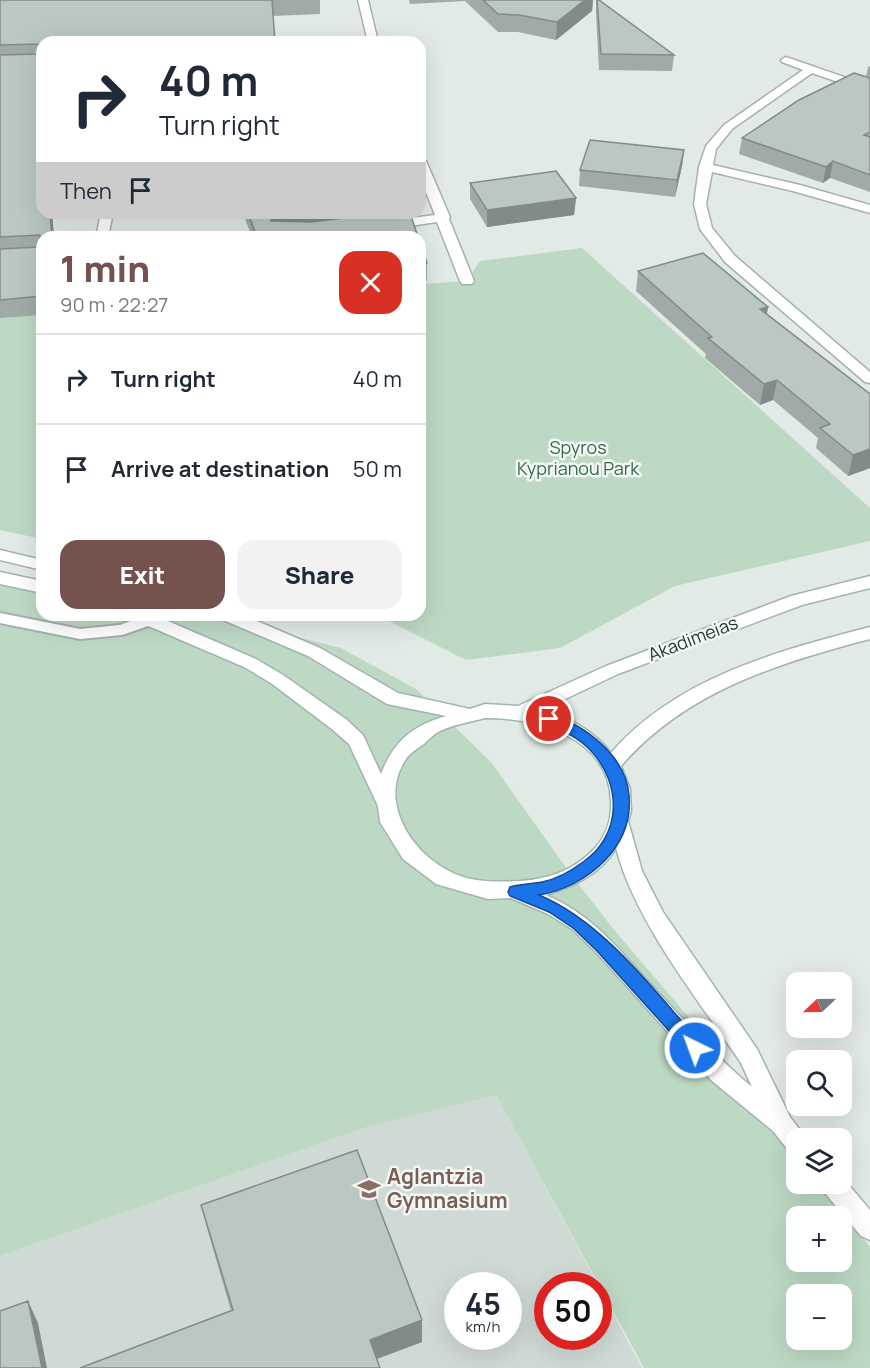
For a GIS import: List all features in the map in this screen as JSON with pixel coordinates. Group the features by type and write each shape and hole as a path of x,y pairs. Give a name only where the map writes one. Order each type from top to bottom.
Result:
{"main road":[{"path":"363,0 372,36"},
{"path":"786,60 870,90"},
{"path":"811,69 728,127 710,150 700,204 706,229 729,259 870,379"},
{"path":"705,168 796,188 870,209"},
{"path":"426,175 467,281"},
{"path":"372,227 444,218"},
{"path":"0,555 36,564"},
{"path":"0,578 36,586"},
{"name":"Akadimeias","path":"522,712 612,670 797,600 870,582"},
{"path":"154,621 250,663 277,679 340,725 356,740 384,801 395,836 407,852 424,867 466,887 516,892 543,888 560,882 591,866 609,846 620,824"},
{"path":"241,621 314,652 393,699 468,714"},
{"path":"611,765 644,728 716,682 844,639 870,633"},
{"path":"384,801 387,777 398,756 409,744 439,723 468,714 485,711 522,712 549,719 574,730 595,746 611,765 622,794 620,824 632,871 655,918 749,1056 781,1124"},
{"path":"516,892 555,908 579,924 603,946 720,1074 786,1130"},
{"path":"841,1194 870,1228"}],"lane":[{"path":"0,618 80,634 122,630 138,621"}],"shaded area":[{"name":"Aglantzia Gymnasium","path":"496,1095 591,1272 534,1272 534,1350 612,1350 612,1311 642,1368 0,1368 0,1256 367,1127"}],"green space":[{"name":"Spyros Kyprianou Park","path":"582,248 870,508 870,541 675,586 560,648 466,660 389,621 426,621 426,284 467,281 480,261"},
{"path":"36,312 36,538 0,530 0,315"},
{"path":"0,574 36,581 36,621 233,621 341,648 416,689 491,762 572,876 615,931 744,1082 786,1138 786,1194 829,1194 838,1206 786,1206 786,1272 852,1272 852,1224 870,1247 870,1368 644,1368 612,1309 612,1272 592,1272 496,1095 367,1127 0,1256"}],"building":[{"path":"0,0 272,0 275,36 36,36 36,44 0,45"},
{"path":"483,0 585,0 557,22 519,15 498,14"},
{"path":"597,0 599,0 674,55 601,54"},
{"path":"36,54 36,219 50,219 52,231 36,231 36,235 0,237 0,55"},
{"path":"854,73 870,78 870,132 864,135 870,137 870,175 833,161 826,167 742,138 799,100"},
{"path":"590,140 684,150 677,180 580,170"},
{"path":"556,171 576,198 487,210 470,183"},
{"path":"250,219 311,222 336,219 412,219 416,231 255,231"},
{"path":"36,247 36,297 0,300 0,249"},
{"path":"703,253 768,307 760,309 870,394 870,449 853,455 820,428 830,424 777,380 764,384 708,338 712,337 638,271"},
{"path":"357,1150 422,1320 370,1340 380,1368 80,1368 233,1310 201,1205"},
{"path":"28,1301 42,1368 0,1368 0,1311"}],"place":[{"name":"Aglantzia Gymnasium","path":"369,1189"}],"route":[{"path":"549,719 574,730 595,746 611,765 622,794 620,824 609,846 591,866 568,879 543,888 516,892 555,908 579,924 603,946 695,1048"}]}
